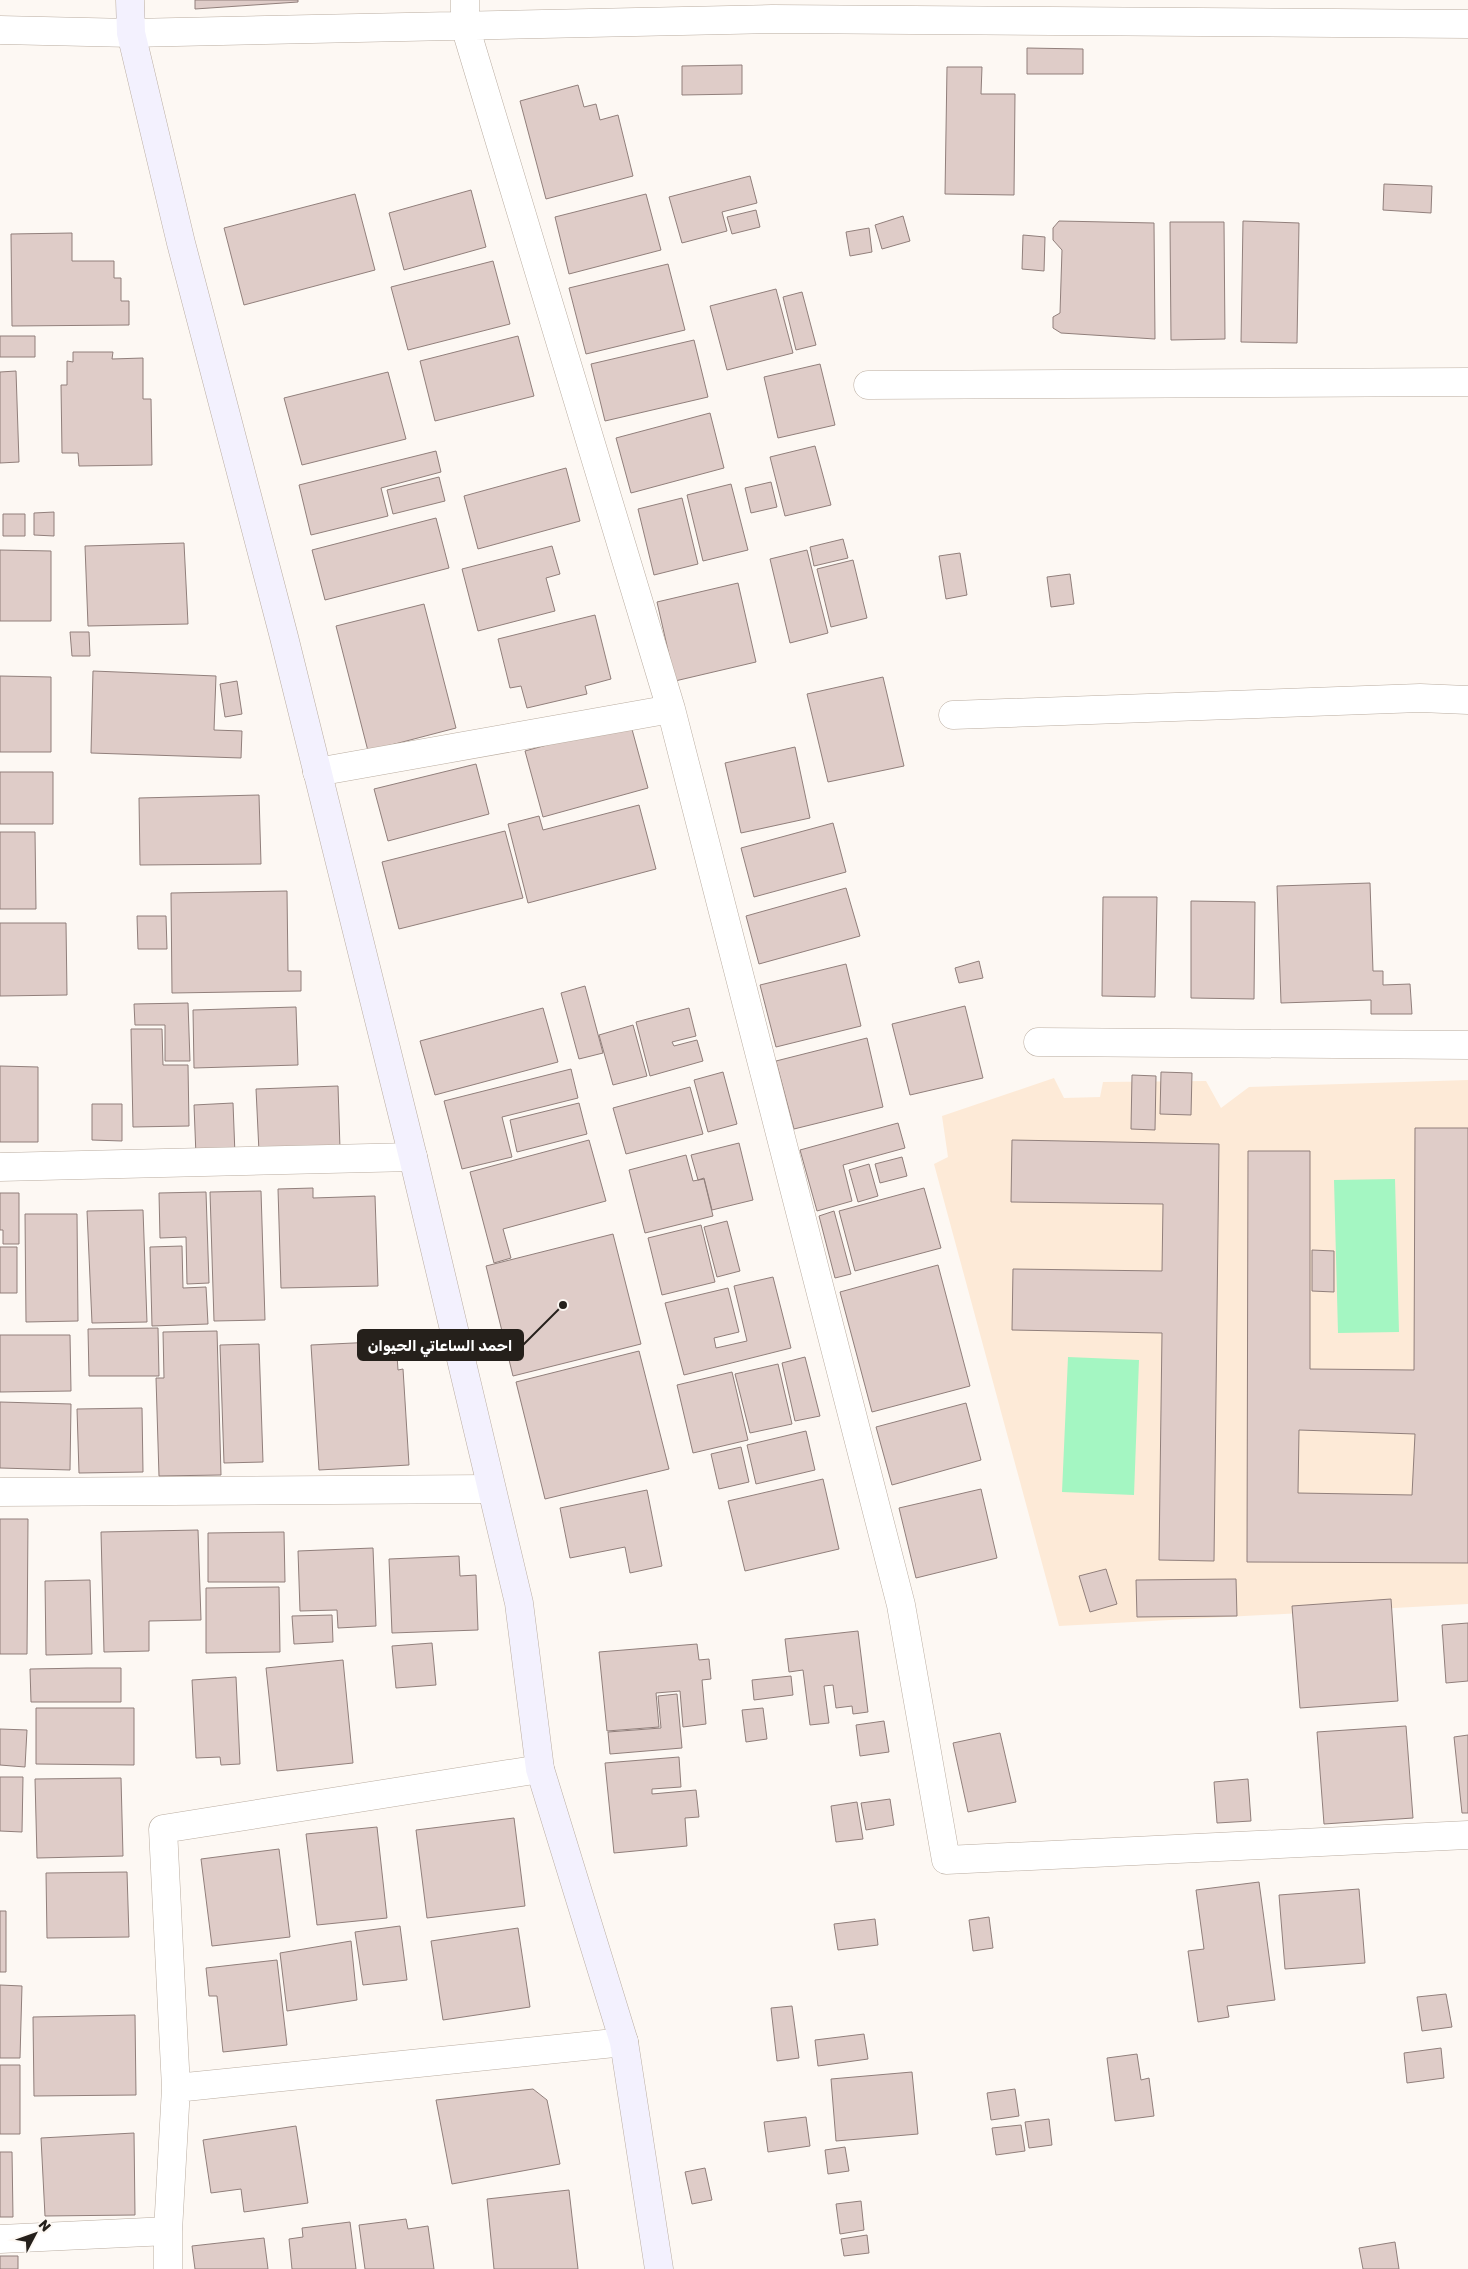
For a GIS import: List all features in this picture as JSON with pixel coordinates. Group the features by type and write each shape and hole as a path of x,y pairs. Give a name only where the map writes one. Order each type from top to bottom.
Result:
{"street":[{"path":"130,0 131,33 180,243 284,638 414,1157 519,1603 540,1769 624,2042 659,2269"},
{"path":"0,30 131,33 465,13 772,9 1468,24"},
{"path":"465,13 671,709 901,1605 946,1860 1468,1835"},
{"path":"868,385 1468,382"},
{"path":"953,715 1410,699 1468,700"},
{"path":"317,772 671,709"},
{"path":"1038,1042 1468,1045"},
{"path":"0,1167 414,1157"},
{"path":"0,1492 491,1489"},
{"path":"168,2269 168,2231 176,2088 162,1829 540,1769"},
{"path":"176,2088 624,2042"},
{"path":"0,2238 168,2231"}],"shaded area":[{"path":"1054,1078 1064,1098 1100,1097 1103,1082 1206,1081 1221,1108 1249,1087 1468,1080 1468,1604 1059,1626 934,1164 948,1157 942,1116"}],"green space":[{"path":"1395,1179 1399,1332 1338,1333 1334,1180"},
{"path":"1068,1357 1139,1360 1134,1495 1062,1492"}],"building":[{"path":"195,0 298,0 298,2 195,9"},
{"path":"1027,48 1083,49 1083,74 1027,74"},
{"path":"742,65 742,94 682,95 682,66"},
{"path":"947,67 982,67 981,94 1015,94 1014,195 945,194"},
{"path":"578,85 584,107 596,104 600,120 618,115 633,176 546,199 520,101"},
{"path":"750,176 757,203 722,212 727,231 682,243 669,197"},
{"path":"1384,184 1432,186 1431,213 1383,210"},
{"path":"471,190 486,247 404,270 389,213"},
{"path":"355,194 375,270 244,305 224,228"},
{"path":"646,194 661,250 569,274 555,217"},
{"path":"756,210 760,227 732,234 727,217"},
{"path":"903,216 910,241 882,249 875,225"},
{"path":"1059,221 1154,223 1155,339 1061,333 1053,328 1053,317 1060,313 1062,250 1053,240 1053,228"},
{"path":"1243,221 1299,223 1297,343 1241,342"},
{"path":"1170,222 1224,222 1225,339 1171,340"},
{"path":"869,228 872,252 850,256 846,232"},
{"path":"72,233 72,261 114,261 114,278 121,278 121,301 129,301 129,325 12,326 11,234"},
{"path":"1023,235 1045,237 1044,271 1022,269"},
{"path":"493,261 510,324 408,350 391,287"},
{"path":"668,264 685,330 586,354 569,288"},
{"path":"776,289 793,353 727,370 710,306"},
{"path":"802,292 816,345 796,350 783,297"},
{"path":"0,336 35,336 35,357 0,357"},
{"path":"518,336 534,396 435,421 420,361"},
{"path":"694,340 708,397 605,421 591,364"},
{"path":"73,352 113,352 112,359 143,358 143,399 151,399 152,465 79,466 78,453 62,453 61,385 67,385 67,361 73,362"},
{"path":"820,364 835,425 778,438 764,377"},
{"path":"16,371 19,462 0,463 0,372"},
{"path":"388,372 406,439 302,465 284,398"},
{"path":"710,413 724,468 631,493 616,438"},
{"path":"815,446 831,505 785,516 770,457"},
{"path":"436,451 441,472 381,488 388,516 311,535 299,485"},
{"path":"566,468 580,521 478,549 464,496"},
{"path":"439,477 445,501 393,514 387,490"},
{"path":"771,482 777,507 751,513 745,488"},
{"path":"731,484 748,550 703,561 687,495"},
{"path":"682,498 698,564 654,575 638,509"},
{"path":"54,512 54,536 34,535 34,513"},
{"path":"3,514 25,514 25,536 3,536"},
{"path":"436,518 449,568 325,600 312,550"},
{"path":"843,539 848,558 814,566 810,547"},
{"path":"184,543 188,624 88,626 85,546"},
{"path":"552,546 560,574 546,578 555,611 478,631 462,569"},
{"path":"0,550 51,551 51,621 0,621"},
{"path":"807,550 828,633 790,643 770,559"},
{"path":"960,553 967,595 946,599 939,556"},
{"path":"853,560 867,618 831,627 817,569"},
{"path":"1070,574 1074,604 1051,607 1047,577"},
{"path":"738,583 756,662 675,681 657,602"},
{"path":"424,604 456,728 368,751 336,626"},
{"path":"595,615 611,679 585,686 587,694 527,708 521,686 510,688 498,639"},
{"path":"70,632 89,632 90,656 72,656"},
{"path":"93,671 216,676 214,730 242,731 241,758 91,753"},
{"path":"0,676 51,677 51,752 0,752"},
{"path":"883,677 904,766 828,782 807,694"},
{"path":"237,681 242,714 225,717 220,684"},
{"path":"630,722 648,788 543,817 525,751"},
{"path":"795,747 810,818 741,833 725,763"},
{"path":"476,764 489,814 388,841 374,789"},
{"path":"0,772 53,772 53,824 0,824"},
{"path":"259,795 261,864 140,865 139,798"},
{"path":"639,805 656,869 528,903 508,824 539,816 543,830"},
{"path":"833,823 846,872 754,897 741,848"},
{"path":"505,831 523,898 399,929 382,862"},
{"path":"0,832 35,832 36,909 0,909"},
{"path":"1370,883 1373,971 1383,971 1383,985 1410,984 1412,1014 1371,1014 1371,1000 1281,1003 1277,886"},
{"path":"846,888 860,936 759,964 746,916"},
{"path":"287,891 288,971 301,971 301,991 172,993 171,893"},
{"path":"1103,897 1157,897 1155,997 1102,996"},
{"path":"1191,901 1255,902 1254,999 1191,998"},
{"path":"137,916 166,916 167,949 138,949"},
{"path":"0,923 66,923 67,995 0,996"},
{"path":"979,961 983,978 959,983 955,968"},
{"path":"846,964 861,1026 776,1047 760,985"},
{"path":"585,986 603,1053 579,1059 561,993"},
{"path":"188,1003 190,1061 165,1061 165,1025 135,1025 134,1004"},
{"path":"965,1006 983,1078 910,1095 892,1024"},
{"path":"296,1007 298,1065 194,1068 193,1010"},
{"path":"543,1008 558,1062 435,1095 420,1041"},
{"path":"689,1008 696,1036 672,1042 674,1046 697,1040 703,1061 650,1076 636,1022"},
{"path":"633,1025 647,1076 613,1085 599,1035"},
{"path":"131,1029 162,1029 163,1065 188,1065 189,1126 133,1127"},
{"path":"867,1038 883,1107 794,1129 776,1061"},
{"path":"0,1066 38,1067 38,1142 0,1142"},
{"path":"571,1069 578,1098 502,1117 512,1157 462,1169 444,1101"},
{"path":"723,1072 737,1124 708,1132 694,1080"},
{"path":"1161,1072 1192,1073 1191,1115 1160,1114"},
{"path":"1132,1075 1156,1076 1155,1130 1131,1129"},
{"path":"338,1086 340,1149 259,1152 256,1089"},
{"path":"690,1087 703,1134 626,1154 613,1108"},
{"path":"233,1103 235,1155 196,1156 194,1105"},
{"path":"579,1103 587,1134 517,1152 510,1120"},
{"path":"92,1104 122,1104 122,1141 92,1140"},
{"path":"898,1123 905,1148 843,1165 852,1201 817,1211 800,1150"},
{"path":"1415,1128 1468,1128 1468,1563 1247,1562 1248,1151 1310,1151 1310,1369 1414,1370","holes":["1299,1430 1415,1434 1412,1495 1298,1493"]},
{"path":"589,1140 606,1201 503,1229 511,1258 494,1263 470,1172"},
{"path":"1012,1140 1219,1144 1214,1561 1159,1560 1162,1333 1012,1330 1013,1269 1162,1271 1163,1204 1011,1202"},
{"path":"739,1143 753,1200 712,1210 704,1178 698,1180 691,1155"},
{"path":"686,1155 693,1181 704,1179 713,1216 645,1233 629,1170"},
{"path":"902,1157 907,1176 880,1183 875,1164"},
{"path":"869,1164 878,1196 858,1202 849,1170"},
{"path":"313,1188 313,1198 375,1196 378,1286 281,1288 278,1189"},
{"path":"924,1188 941,1248 855,1271 839,1211"},
{"path":"261,1191 265,1320 214,1321 210,1192"},
{"path":"206,1192 209,1283 187,1284 186,1237 160,1238 159,1193"},
{"path":"0,1193 19,1193 19,1244 3,1244 3,1230 0,1230"},
{"path":"143,1210 147,1322 92,1323 87,1211"},
{"path":"834,1211 851,1274 835,1278 819,1216"},
{"path":"25,1214 77,1214 78,1321 26,1322"},
{"path":"727,1221 740,1271 717,1277 704,1227"},
{"path":"701,1225 715,1282 662,1295 648,1238"},
{"path":"613,1234 641,1344 513,1376 486,1266"},
{"path":"182,1246 183,1288 206,1287 208,1324 152,1326 150,1247"},
{"path":"0,1247 17,1247 17,1293 0,1293"},
{"path":"1312,1250 1334,1251 1334,1292 1312,1291"},
{"path":"938,1265 970,1386 872,1412 840,1292"},
{"path":"773,1277 791,1348 684,1375 665,1303 728,1288 739,1332 714,1338 716,1348 747,1341 734,1286"},
{"path":"158,1328 159,1376 89,1376 88,1329"},
{"path":"217,1331 221,1475 159,1476 156,1378 164,1378 163,1332"},
{"path":"0,1335 70,1335 71,1391 0,1392"},
{"path":"396,1341 398,1370 403,1369 409,1465 319,1470 311,1345"},
{"path":"259,1344 263,1462 224,1463 220,1345"},
{"path":"639,1351 669,1469 545,1499 516,1382"},
{"path":"805,1357 820,1416 795,1421 782,1363"},
{"path":"778,1364 792,1424 750,1433 735,1374"},
{"path":"732,1372 748,1440 693,1453 677,1385"},
{"path":"0,1402 71,1404 70,1470 0,1468"},
{"path":"966,1403 981,1460 892,1485 876,1427"},
{"path":"142,1408 143,1472 79,1473 77,1409"},
{"path":"806,1431 815,1470 756,1484 747,1445"},
{"path":"741,1447 749,1482 719,1489 711,1454"},
{"path":"823,1479 839,1549 745,1571 728,1501"},
{"path":"981,1489 997,1558 916,1578 899,1508"},
{"path":"647,1490 662,1566 630,1573 625,1547 570,1558 560,1508"},
{"path":"0,1519 28,1519 27,1654 0,1654"},
{"path":"198,1530 201,1620 149,1621 149,1651 104,1652 101,1532"},
{"path":"284,1532 285,1582 208,1582 208,1533"},
{"path":"373,1548 376,1626 338,1628 337,1610 300,1611 298,1551"},
{"path":"459,1556 460,1576 476,1575 478,1630 392,1633 389,1559"},
{"path":"1106,1569 1117,1604 1090,1612 1079,1576"},
{"path":"1236,1579 1237,1616 1137,1617 1136,1580"},
{"path":"90,1580 92,1654 46,1655 45,1581"},
{"path":"279,1587 280,1652 206,1653 206,1588"},
{"path":"1391,1599 1398,1701 1300,1708 1292,1606"},
{"path":"332,1615 333,1642 294,1644 292,1616"},
{"path":"1468,1623 1468,1681 1446,1683 1442,1625"},
{"path":"858,1631 868,1712 853,1714 852,1706 836,1708 833,1685 824,1686 829,1723 810,1725 803,1670 789,1672 785,1639"},
{"path":"432,1643 436,1685 396,1688 392,1646"},
{"path":"697,1644 699,1660 709,1659 711,1679 702,1680 706,1724 683,1727 680,1691 656,1693 659,1727 607,1731 599,1652"},
{"path":"343,1660 353,1763 277,1771 266,1668"},
{"path":"121,1668 121,1702 31,1702 30,1669"},
{"path":"791,1676 793,1695 754,1700 752,1680"},
{"path":"236,1677 240,1764 221,1765 220,1757 196,1758 192,1680"},
{"path":"677,1694 682,1748 610,1754 608,1732 661,1728 658,1696"},
{"path":"36,1708 134,1708 134,1765 36,1764"},
{"path":"763,1708 767,1739 746,1742 742,1710"},
{"path":"884,1721 889,1752 860,1756 856,1725"},
{"path":"1406,1726 1413,1818 1324,1824 1317,1732"},
{"path":"0,1729 27,1730 25,1767 0,1765"},
{"path":"1000,1733 1016,1802 968,1812 953,1743"},
{"path":"1468,1735 1468,1813 1462,1813 1454,1737"},
{"path":"679,1757 681,1787 652,1789 652,1794 696,1790 699,1817 685,1818 687,1846 614,1853 605,1763"},
{"path":"0,1777 23,1777 22,1832 0,1831"},
{"path":"121,1778 123,1856 37,1858 35,1779"},
{"path":"1248,1779 1251,1821 1217,1823 1214,1782"},
{"path":"890,1799 894,1825 866,1830 861,1803"},
{"path":"857,1802 863,1839 836,1842 831,1806"},
{"path":"514,1818 525,1906 427,1918 416,1830"},
{"path":"377,1827 387,1918 317,1925 306,1834"},
{"path":"279,1849 290,1937 212,1946 201,1859"},
{"path":"127,1872 129,1937 47,1938 46,1873"},
{"path":"1259,1882 1275,2000 1227,2006 1229,2017 1198,2022 1188,1951 1204,1949 1196,1890"},
{"path":"1359,1889 1365,1963 1285,1969 1279,1895"},
{"path":"0,1911 6,1911 6,1972 0,1972"},
{"path":"989,1917 993,1948 973,1951 969,1920"},
{"path":"875,1919 878,1945 838,1950 834,1924"},
{"path":"400,1926 407,1980 363,1985 355,1932"},
{"path":"518,1928 530,2007 443,2020 431,1941"},
{"path":"351,1941 357,2000 287,2011 280,1953"},
{"path":"277,1960 287,2045 223,2052 217,1996 209,1996 206,1968"},
{"path":"0,1985 22,1986 20,2058 0,2058"},
{"path":"1446,1994 1452,2027 1422,2031 1417,1997"},
{"path":"792,2006 799,2058 777,2061 771,2008"},
{"path":"135,2015 136,2095 34,2096 33,2017"},
{"path":"864,2034 868,2059 818,2066 815,2040"},
{"path":"1441,2048 1444,2078 1407,2083 1404,2053"},
{"path":"1137,2054 1141,2080 1149,2078 1154,2116 1115,2121 1107,2058"},
{"path":"0,2065 20,2065 20,2134 0,2134"},
{"path":"912,2072 918,2134 836,2141 831,2079"},
{"path":"533,2089 547,2100 560,2164 452,2184 436,2100"},
{"path":"1015,2089 1019,2116 991,2120 987,2093"},
{"path":"806,2117 810,2146 768,2152 764,2122"},
{"path":"1049,2119 1052,2145 1029,2148 1025,2122"},
{"path":"1021,2125 1025,2151 996,2155 992,2128"},
{"path":"296,2126 308,2203 244,2212 241,2189 211,2193 203,2140"},
{"path":"134,2133 135,2215 45,2216 41,2138"},
{"path":"845,2147 849,2171 828,2174 825,2150"},
{"path":"0,2152 12,2152 13,2217 0,2217"},
{"path":"705,2168 712,2200 692,2204 685,2172"},
{"path":"569,2190 578,2269 494,2269 487,2199"},
{"path":"861,2201 864,2230 840,2234 836,2204"},
{"path":"406,2219 408,2229 428,2226 434,2269 365,2269 359,2225"},
{"path":"350,2222 356,2269 292,2269 289,2239 303,2237 302,2228"},
{"path":"867,2235 869,2253 844,2256 841,2239"},
{"path":"264,2238 268,2269 195,2269 192,2246"},
{"path":"1395,2242 1399,2269 1363,2269 1359,2248"},
{"path":"0,2256 18,2256 18,2269 0,2269"}],"place":[{"name":"احمد الساعاتي الحيوان","path":"563,1305"}]}
